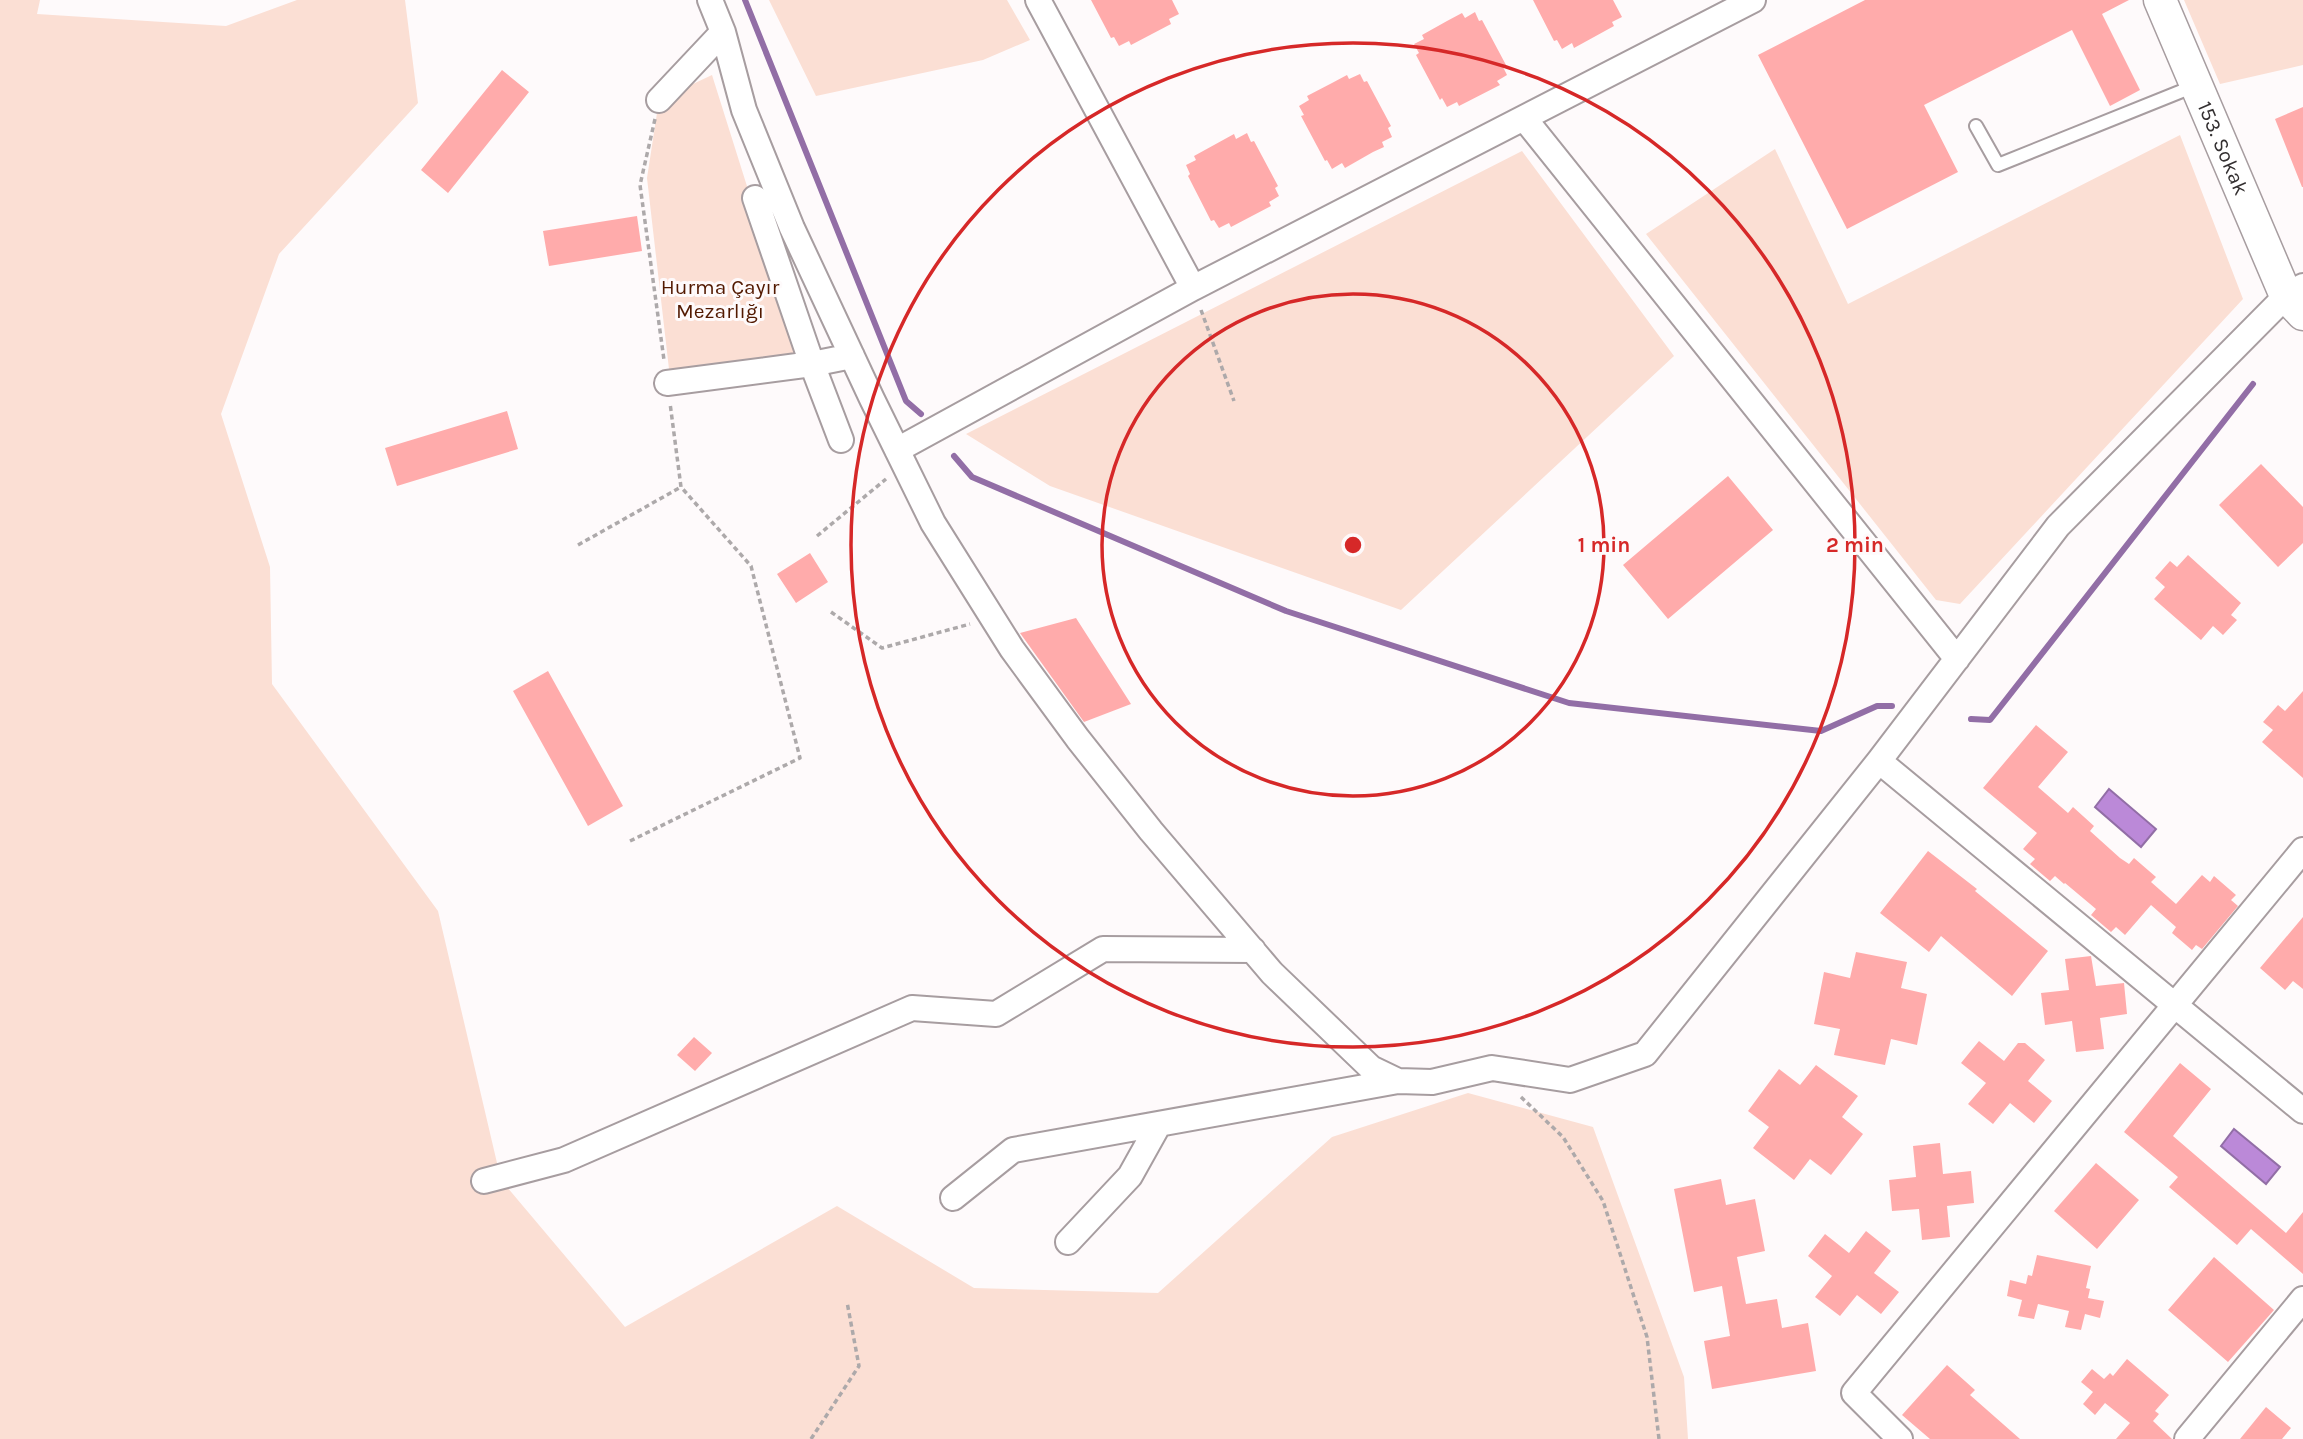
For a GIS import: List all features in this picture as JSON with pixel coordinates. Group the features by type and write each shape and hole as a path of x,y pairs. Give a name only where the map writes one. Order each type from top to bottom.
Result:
{"street":[{"path":"710,0 723,32 744,110 792,228 933,523 992,618 1086,750 1272,973 1371,1068 1398,1081"},
{"path":"1038,0 1193,288"},
{"path":"901,457 1193,288 1753,0"},
{"name":"153. Sokak","path":"2160,0 2297,299"},
{"path":"659,100 723,32"},
{"path":"1524,118 1957,659"},
{"path":"755,198 841,440"},
{"path":"953,1198 1013,1150 1398,1081 1432,1082 1492,1069 1570,1080 1645,1054 1879,761 2058,526 2297,299"},
{"path":"667,383 812,364 852,356"},
{"path":"1879,761 2303,1111"},
{"path":"1900,1439 1854,1393 2303,850"},
{"path":"484,1181 564,1160 912,1008 996,1014 1103,949 1253,950"},
{"path":"1068,1242 1130,1176 1159,1124"},
{"path":"2187,1439 2303,1299"}],"lane":[{"path":"1976,126 1998,165 2197,85"}],"path":[{"path":"630,841 800,758 751,566 681,487 640,185 659,100"},
{"path":"1193,288 1234,401"},
{"path":"817,536 901,457"},
{"path":"578,545 681,487"},
{"path":"831,612 882,648 992,618"},
{"path":"1492,1069 1563,1137 1603,1201 1647,1337 1659,1439"},
{"path":"810,1439 859,1366 847,1302"}],"green space":[{"path":"0,0 40,0 37,14 226,26 297,0 405,0 418,103 279,254 221,414 270,567 272,684 438,911 501,1180 625,1327 837,1206 974,1288 1158,1293 1332,1137 1468,1093 1593,1127 1684,1377 1688,1439 0,1439"},
{"path":"769,0 1007,0 1030,40 983,60 816,96"},
{"path":"2184,0 2303,0 2303,65 2220,84"},
{"name":"Hurma Çayır Mezarlığı","path":"712,75 801,358 669,369 647,178 659,100"},
{"path":"2180,135 2243,299 1960,604 1936,600 1646,234 1775,149 1848,304"},
{"path":"1522,151 1674,356 1401,610 1050,486 966,434"}],"shaded area":[{"path":"2109,789 2156,829 2141,847 2095,807"},
{"path":"2234,1129 2280,1167 2266,1184 2221,1146"}],"building":[{"path":"1091,0 1172,0 1179,14 1169,19 1171,24 1131,45 1129,41 1119,46 1114,37 1111,38"},
{"path":"1533,0 1613,0 1622,17 1612,22 1614,26 1574,48 1572,43 1562,49 1557,40 1554,41"},
{"path":"1865,0 2129,0 2102,14 2140,90 2110,106 2072,30 1924,105 1958,172 1847,229 1758,55"},
{"path":"1475,12 1506,65 1503,67 1507,75 1497,81 1500,85 1459,106 1457,102 1447,107 1442,98 1440,100 1416,55 1419,53 1414,44 1424,39 1422,35 1462,13 1465,18"},
{"path":"502,70 529,92 448,193 421,170"},
{"path":"1360,74 1364,82 1367,81 1391,126 1388,128 1392,137 1382,142 1384,147 1345,168 1342,163 1332,169 1301,116 1304,115 1299,106 1309,100 1307,96 1347,75 1349,79"},
{"path":"2303,107 2303,187 2302,187 2275,119"},
{"path":"1247,133 1278,186 1275,188 1279,196 1269,202 1271,206 1231,227 1229,223 1219,228 1214,220 1211,221 1188,176 1190,174 1186,165 1196,160 1194,156 1234,134 1236,139"},
{"path":"637,216 642,251 549,266 543,231"},
{"path":"507,411 518,449 397,486 385,448"},
{"path":"2261,464 2303,507 2303,543 2278,567 2219,505"},
{"path":"1728,476 1773,530 1668,619 1623,565"},
{"path":"810,553 828,582 796,603 777,574"},
{"path":"2188,555 2241,603 2231,615 2237,620 2223,635 2213,626 2201,640 2154,599 2165,587 2155,578 2170,561 2177,567"},
{"path":"1076,618 1131,704 1084,722 1020,633"},
{"path":"548,671 623,806 588,826 513,691"},
{"path":"2303,691 2303,778 2262,742 2273,730 2263,722 2278,705 2285,711"},
{"path":"2036,725 2068,752 2038,787 2068,813 2073,807 2094,826 2090,831 2120,858 2129,864 2134,858 2156,877 2151,882 2176,904 2202,875 2210,882 2214,876 2236,895 2231,900 2238,906 2202,949 2196,945 2192,950 2172,933 2176,927 2151,905 2125,935 2116,927 2111,932 2091,915 2096,909 2055,876 2050,881 2030,864 2035,859 2023,849 2037,833 1983,788"},
{"path":"1928,851 1977,889 1975,891 2048,951 2012,996 1941,936 1929,952 1880,913"},
{"path":"2303,917 2303,989 2293,981 2285,990 2260,968"},
{"path":"1856,952 1907,962 1901,988 1927,994 1917,1045 1891,1039 1885,1065 1834,1055 1840,1029 1814,1024 1824,972 1850,978"},
{"path":"2091,956 2096,986 2124,983 2127,1014 2100,1018 2104,1049 2076,1052 2072,1021 2045,1025 2041,993 2069,990 2065,959"},
{"path":"694,1037 712,1053 695,1071 677,1055"},
{"path":"1979,1041 2004,1061 2018,1043 2025,1043 2045,1060 2028,1081 2052,1101 2034,1123 2010,1103 1993,1124 1968,1104 1986,1083 1961,1063"},
{"path":"2180,1063 2211,1089 2173,1136 2286,1233 2303,1212 2303,1274 2251,1229 2237,1245 2169,1187 2178,1177 2124,1132"},
{"path":"1816,1065 1858,1096 1842,1117 1863,1134 1831,1175 1810,1159 1794,1180 1753,1148 1769,1127 1748,1111 1779,1069 1800,1085"},
{"path":"1940,1143 1943,1174 1971,1171 1974,1203 1947,1206 1950,1237 1922,1240 1919,1209 1892,1211 1889,1180 1916,1177 1913,1146"},
{"path":"2096,1163 2139,1200 2097,1249 2054,1211"},
{"path":"1721,1179 1726,1205 1755,1199 1765,1251 1737,1257 1746,1304 1777,1299 1782,1328 1808,1323 1816,1371 1712,1389 1704,1341 1730,1336 1722,1286 1694,1292 1674,1189"},
{"path":"1866,1231 1891,1251 1874,1273 1899,1292 1881,1314 1857,1295 1840,1316 1815,1297 1832,1276 1808,1256 1825,1234 1849,1253"},
{"path":"2037,1255 2091,1266 2086,1288 2090,1289 2088,1298 2104,1301 2100,1318 2085,1314 2081,1330 2065,1327 2069,1311 2038,1304 2034,1319 2018,1316 2022,1300 2007,1296 2010,1280 2026,1284 2028,1275 2032,1276"},
{"path":"2214,1257 2274,1310 2228,1362 2168,1310"},
{"path":"2127,1359 2169,1395 2155,1411 2159,1414 2153,1421 2172,1439 2116,1439 2130,1423 2105,1403 2095,1415 2083,1404 2093,1392 2081,1382 2092,1369 2104,1379 2110,1373 2113,1376"},
{"path":"1947,1365 1975,1390 1970,1395 2020,1439 1930,1439 1902,1415"},
{"path":"2266,1407 2291,1428 2282,1439 2240,1439"}],"waterway":[{"path":"745,0 906,401 921,414"},
{"path":"1971,719 1990,720 2253,384"},
{"path":"954,456 972,477 1286,611 1569,703 1821,731 1877,706 1892,706"}]}
